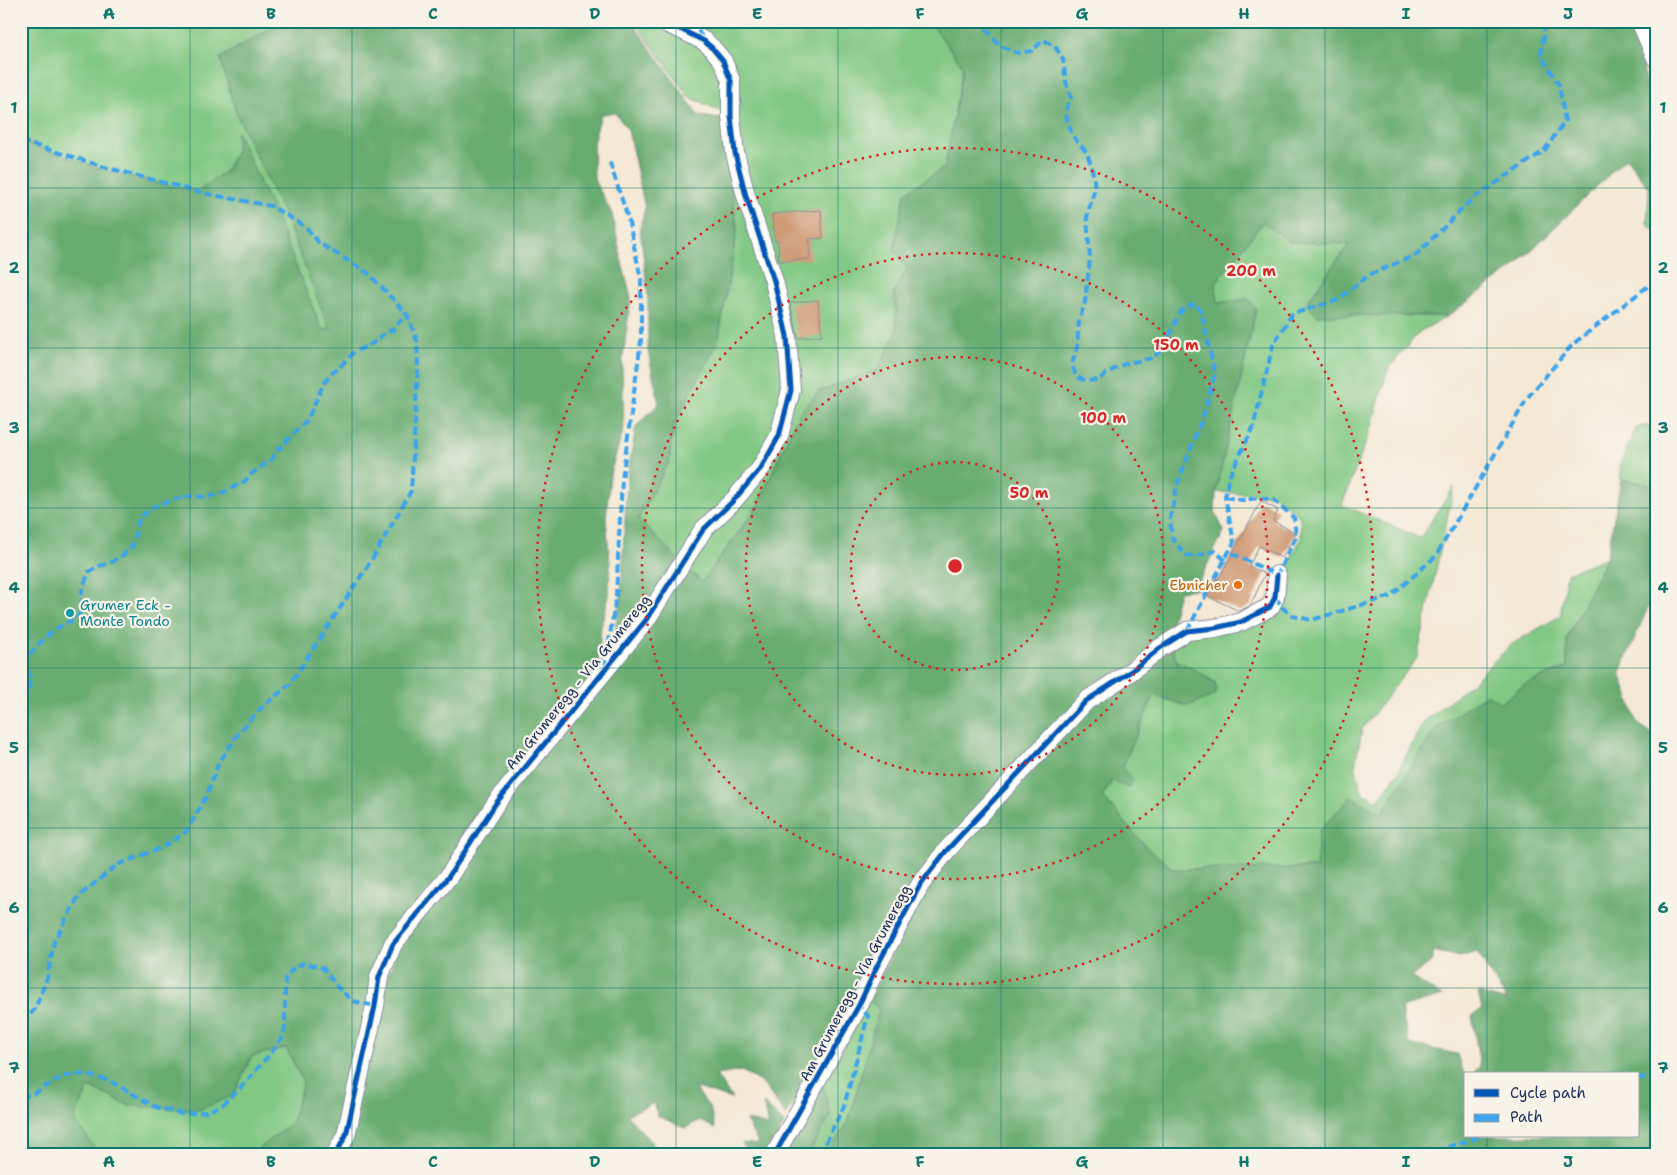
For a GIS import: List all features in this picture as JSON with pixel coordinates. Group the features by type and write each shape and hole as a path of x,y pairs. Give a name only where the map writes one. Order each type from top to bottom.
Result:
{"street":[{"name":"Am Grumeregg - Via Grumeregg","path":"336,1154 346,1135 379,977 393,944 449,876 496,802 646,620 702,530 734,500 761,468 779,436 791,390 787,336 774,281 734,153 731,81 723,61 708,45 682,30 661,21"},
{"path":"1640,21 1656,58"},
{"name":"Am Grumeregg - Via Grumeregg","path":"775,1154 859,1005 876,968 920,885 946,851 1086,700 1130,672 1160,648 1187,632 1240,622 1270,607 1275,597 1276,575"}],"green space":[{"path":"21,21 283,21 220,58 331,330 322,330 275,215 237,133 236,151 226,171 197,192 104,170 21,141"},
{"path":"283,21 633,21 699,116 722,119 737,230 718,342 673,426 669,462 638,519 678,559 642,617 611,653 621,595 627,479 636,426 659,404 648,351 648,296 640,228 645,208 628,130 615,113 601,114 593,143 594,179 612,214 631,297 622,364 624,428 610,474 606,519 610,564 609,595 601,627 598,666 443,873 388,940 341,1133 331,1154 253,1154 292,1122 303,1082 286,1048 252,1056 233,1096 198,1110 130,1106 89,1087 74,1119 98,1153 103,1154 21,1154 21,141 104,170 197,192 226,171 236,151 237,132 275,215 322,330 330,330 287,221 236,113 220,58"},
{"path":"634,21 930,21 963,67 945,168 905,193 907,269 894,292 897,331 878,370 818,392 799,413 757,507 702,583 638,519 669,462 673,426 718,342 737,230 723,112 689,97"},
{"path":"930,21 1337,21 1346,27 1379,25 1382,21 1624,21 1626,28 1640,41 1645,81 1656,98 1656,187 1649,188 1626,158 1513,268 1448,316 1317,315 1306,304 1349,244 1290,242 1263,222 1215,284 1218,303 1248,299 1256,309 1216,492 1215,512 1224,531 1195,589 1179,591 1169,632 944,841 854,1002 786,1116 763,1084 742,1071 716,1075 732,1099 694,1087 710,1108 715,1129 700,1120 685,1128 658,1116 653,1103 627,1115 662,1154 342,1154 386,979 400,945 500,807 686,568 702,582 757,507 799,413 818,392 878,370 897,331 894,292 907,269 894,249 905,193 945,167 963,67"},
{"path":"1656,187 1656,232 1647,224 1649,188"},
{"path":"1263,221 1290,242 1349,244 1306,303 1317,315 1448,316 1419,332 1388,369 1372,426 1342,505 1420,538 1454,487 1417,658 1362,729 1355,765 1362,792 1377,801 1396,776 1423,722 1472,683 1512,644 1560,616 1567,573 1607,557 1567,638 1567,667 1524,685 1397,789 1382,813 1316,868 1173,869 1146,847 1102,796 1123,766 1154,695 1187,706 1216,683 1176,661 1173,647 1190,636 1277,609 1284,572 1301,539 1300,517 1274,495 1216,492 1256,309 1248,299 1218,303 1215,284"},
{"path":"1656,424 1656,486 1621,479 1620,464 1636,428"},
{"path":"1621,479 1656,486 1656,589 1620,672 1637,723 1656,737 1656,1154 826,1154 848,1123 879,1010 869,1000 925,888 953,852 1089,706 1173,647 1176,661 1197,671 1216,684 1216,695 1187,706 1154,695 1123,766 1133,781 1128,788 1112,780 1102,796 1146,847 1173,869 1316,868 1319,831 1351,797 1382,813 1436,728 1487,694 1501,703 1524,685 1567,667 1567,638 1607,557","holes":["1434,951 1460,957 1477,952 1507,1001 1478,993 1482,1009 1472,1016 1480,1066 1474,1072 1640,1072 1640,1138 1464,1138 1464,1073 1457,1054 1409,1044 1401,1008 1442,996 1411,977 1431,962"]},
{"path":"869,1000 879,1010 848,1123 826,1154 808,1154 831,1116 822,1085"},
{"path":"286,1048 303,1082 292,1122 254,1153 98,1153 74,1119 89,1087 130,1106 233,1096 252,1056"},
{"path":"822,1085 831,1116 808,1154 781,1154"},
{"path":"763,1103 784,1123 769,1154 748,1154 742,1143 759,1145 746,1120 769,1126"}],"building":[{"path":"821,210 823,238 809,239 810,259 779,261 778,241 775,241 772,214"},
{"path":"818,300 822,335 798,338 790,303"},
{"path":"1261,501 1278,510 1273,521 1296,533 1282,558 1259,546 1249,566 1265,574 1250,606 1239,611 1199,592 1215,579 1218,580"}],"marked path":[{"path":"691,21 703,39"},
{"path":"977,21 1000,46 1018,53 1031,51 1044,40 1056,48 1063,59 1066,82 1071,97 1065,112 1072,135 1087,153 1092,168 1095,188 1087,217 1090,258 1085,302 1079,321 1077,347 1072,364 1076,377 1087,381 1098,380 1124,364 1152,358 1158,353 1170,334 1181,311 1195,303 1201,311 1215,374 1204,413 1177,485 1170,519 1172,538 1185,555 1194,557 1215,551 1225,560"},
{"path":"1187,631 1234,542 1225,497 1228,479 1253,428 1273,345 1292,314 1338,300 1367,276 1416,255 1472,199 1544,151 1565,121 1559,85 1541,55 1545,21"},
{"path":"21,141 108,168 203,193 271,206 306,227 319,243 368,273 406,313 417,340 418,368 411,491 371,561 290,684 261,708 240,731 218,764 207,795 186,832 163,847 117,865 78,897 54,942 47,978 35,1009 21,1025"},
{"path":"605,668 616,596 622,479 641,341 641,279 628,218 609,160"},
{"path":"1275,597 1292,616 1312,620 1391,596 1436,556 1528,397 1573,344 1656,280"},
{"path":"21,698 29,690 28,657 43,639 57,628 78,617 81,611 82,590 89,572 99,566 110,563 123,555 133,545 139,518 153,507 172,500 190,496 206,497 220,494 245,481 250,475 271,460 280,447 307,420 324,383 332,373 353,353 373,343 386,332 393,330 406,313"},
{"path":"1225,497 1242,500 1260,498 1274,500 1294,518 1296,537 1277,575 1229,552"},
{"path":"21,1095 31,1095 64,1076 84,1074 108,1080 156,1107 183,1114 206,1112 222,1105 246,1082 283,1036 285,1028 285,979 294,967 305,963 323,968 339,989 353,1001 375,1006"},
{"path":"820,1154 844,1106 868,1016 859,1005"},
{"path":"1640,1078 1656,1073"},
{"path":"1425,1154 1477,1138"}],"cycle path":[{"path":"336,1154 346,1135 375,1006 379,977 393,944 449,876 496,803 646,620 703,530 734,500 761,468 779,436 791,390 787,336 774,281 746,196 735,153 731,116 731,81 723,61 704,41 661,21"},
{"path":"775,1154 859,1005 876,968 920,885 946,851 1086,701 1187,631 1215,628 1241,622 1270,607 1275,597 1277,575"}],"place":[{"name":"Ebnicher","path":"1238,585"},
{"name":"Grumer Eck - Monte Tondo","path":"70,613"}]}
